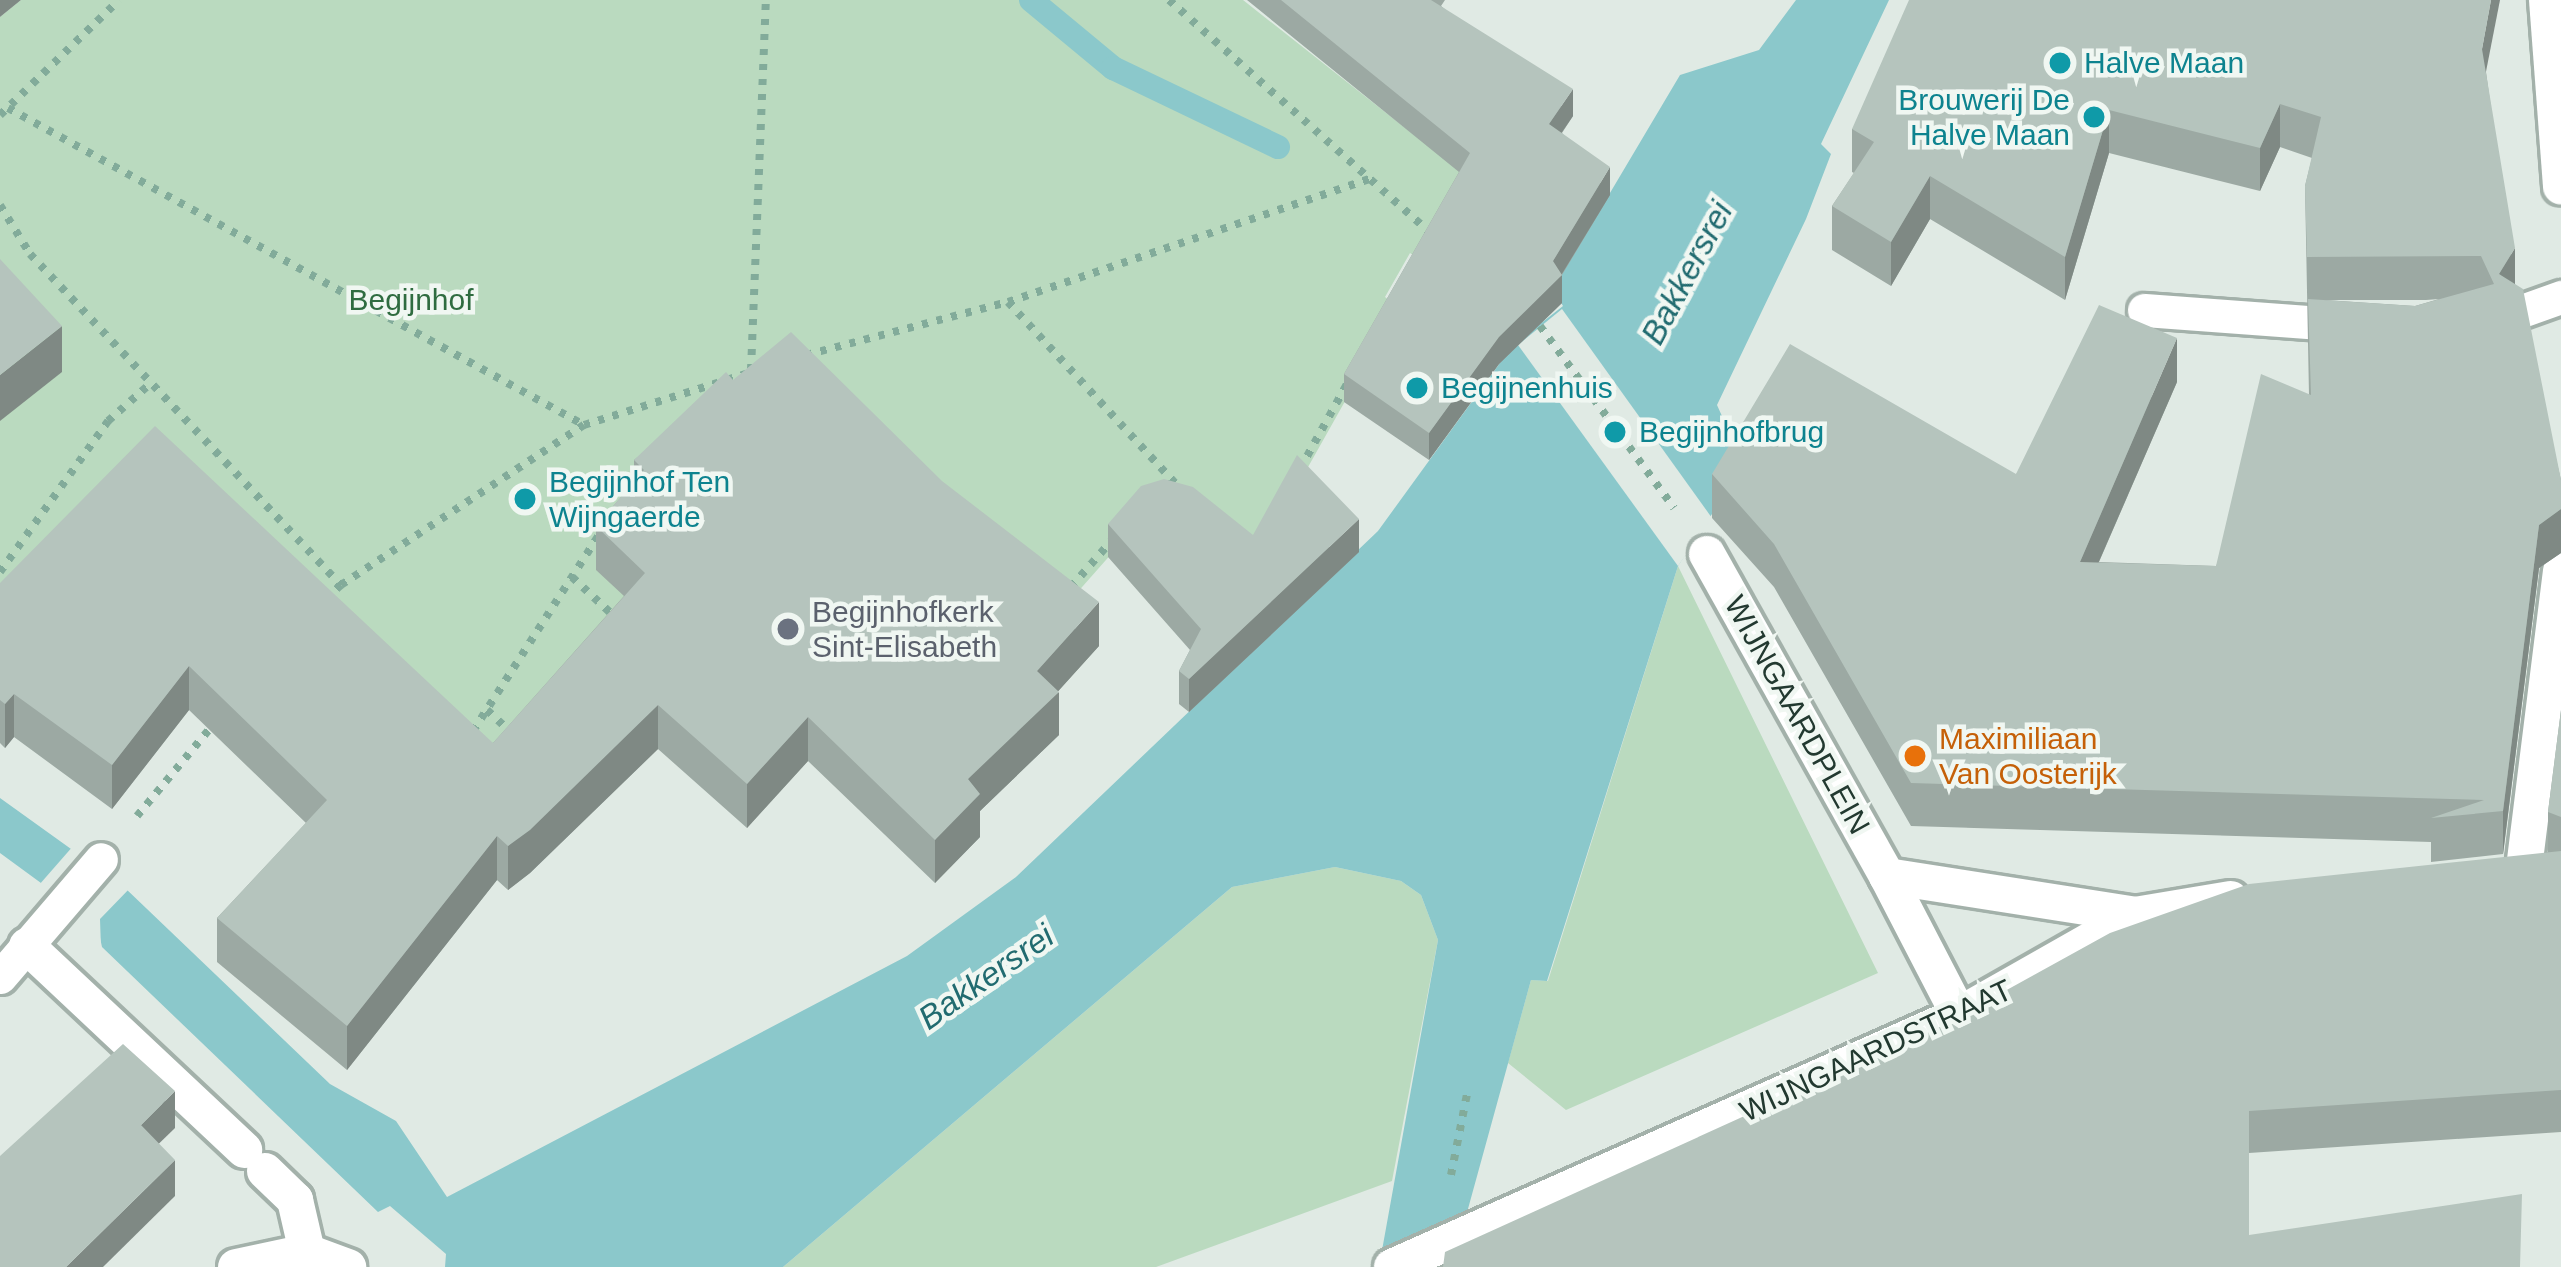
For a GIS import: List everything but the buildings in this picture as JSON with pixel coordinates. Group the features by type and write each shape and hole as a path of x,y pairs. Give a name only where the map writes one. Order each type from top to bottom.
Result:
{"street":[{"path":"2548,0 2546,92 2561,186"},
{"name":"WIJNGAARDPLEIN","path":"1707,554 1959,1015"},
{"path":"2523,874 2561,571"},
{"path":"2478,878 2523,874 2561,878"},
{"path":"1887,876 2135,915"},
{"name":"WIJNGAARDSTRAAT","path":"1392,1267 1483,1232 1959,1015 2135,915 2275,896"},
{"path":"27,946 295,1200 307,1252"},
{"path":"236,1267 307,1252 348,1267"}],"lane":[{"path":"2519,312 2561,297"},
{"path":"2144,310 2390,328"},
{"path":"0,976 51,911 101,859"}],"path":[{"path":"119,0 4,111 584,425"},
{"path":"751,372 766,0"},
{"path":"1168,0 1447,246"},
{"path":"793,359 1008,302 1370,179"},
{"path":"0,205 30,254 341,585"},
{"path":"1418,252 1429,232"},
{"path":"1008,302 1197,506"},
{"path":"1540,326 1707,554"},
{"path":"316,607 341,585 584,425 772,365"},
{"path":"1290,488 1354,370"},
{"path":"716,396 732,379"},
{"path":"0,572 108,421 152,383"},
{"path":"1153,494 1168,476"},
{"path":"450,726 466,742 608,520"},
{"path":"1060,599 1122,529"},
{"path":"572,577 631,632"},
{"path":"325,599 341,615"},
{"path":"487,710 520,740 506,754"},
{"path":"101,859 218,719"},
{"path":"1448,1192 1467,1094"}],"green space":[{"name":"Begijnhof","path":"21,0 1243,0 1518,217 1467,295 1410,253 1385,297 1398,307 1294,492 1238,561 1136,526 999,681 645,616 521,756 0,627 0,17"},
{"path":"1678,566 1878,973 1566,1110 1508,1063 1531,980 1548,981"},
{"path":"1335,867 1401,881 1421,895 1438,940 1392,1181 1156,1267 783,1267 1232,887"}],"water":[{"name":"Bakkersrei","path":"1796,0 1889,0 1821,144 1831,154 1806,219 1717,405 1744,465 1678,566 1547,981 1531,980 1452,1267 1379,1267 1438,940 1421,895 1401,881 1335,867 1232,887 783,1267 445,1267 446,1254 390,1206 378,1212 102,947 97,924 0,853 0,798 124,887 330,1084 396,1121 447,1197 907,956 1016,877 1378,531 1513,345 1563,306 1553,289 1680,75 1759,50"}],"pier":[{"name":"Begijnhofbrug","path":"1562,309 1712,518 1678,566 1518,345"},
{"path":"74,845 132,886 100,919 101,948 39,885"}],"waterway":[{"path":"1031,0 1113,68 1278,147"}],"place":[{"name":"Halve Maan","path":"2060,63"},
{"name":"Brouwerij De Halve Maan","path":"2094,117"},
{"name":"Begijnenhuis","path":"1417,388"},
{"name":"Begijnhofbrug","path":"1615,432"},
{"name":"Begijnhof Ten Wijngaerde","path":"525,499"},
{"name":"Begijnhofkerk Sint-Elisabeth","path":"788,629"},
{"name":"Maximiliaan Van Oosterijk","path":"1915,756"}]}
